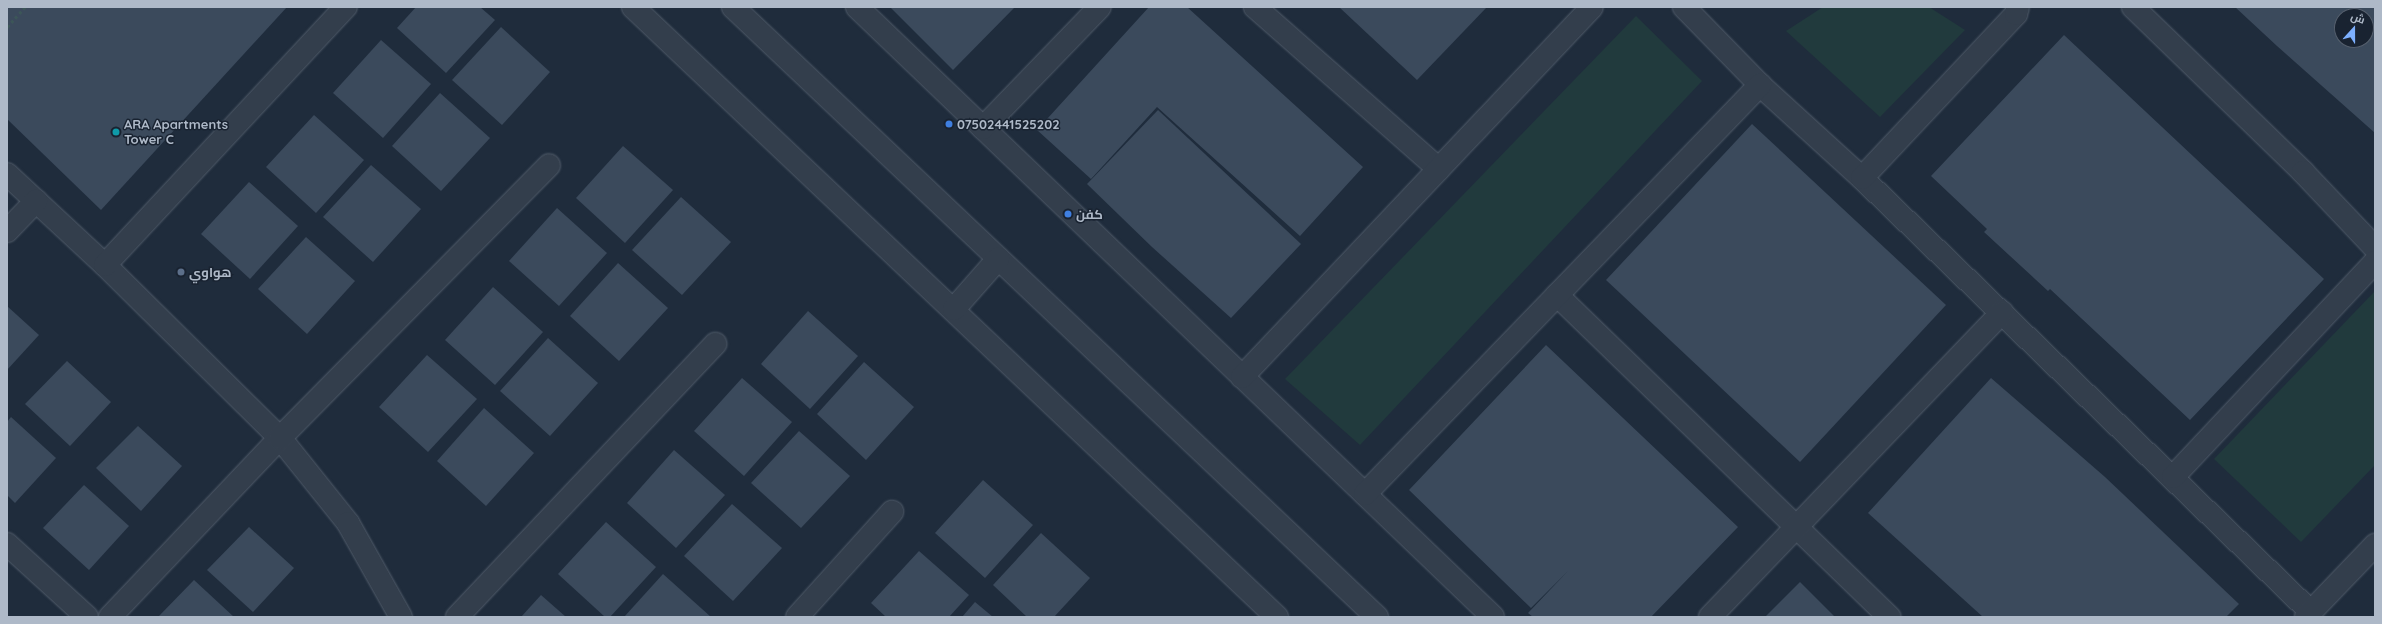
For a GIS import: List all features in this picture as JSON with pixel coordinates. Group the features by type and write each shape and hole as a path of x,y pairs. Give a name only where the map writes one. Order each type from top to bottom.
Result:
{"street":[{"path":"105,265 346,7"},
{"path":"633,7 954,309 1277,617"},
{"path":"733,7 1377,617"},
{"path":"857,7 1493,617"},
{"path":"983,128 1100,7"},
{"path":"1255,7 1438,169"},
{"path":"1242,377 1592,7"},
{"path":"1862,178 2016,14 2018,7"},
{"path":"2133,7 2303,172 2375,248"},
{"path":"1695,10 1760,85 1862,178 2172,477 2309,614 2372,555"},
{"path":"1365,494 1760,85"},
{"path":"110,617 280,438 548,165"},
{"path":"7,174 105,265 280,438 348,523 401,617"},
{"path":"7,231 36,202"},
{"path":"954,309 998,259"},
{"path":"2172,477 2375,262"},
{"path":"1557,294 1889,617"},
{"path":"1710,617 2002,313"},
{"path":"457,617 715,344"},
{"path":"797,617 892,512"},
{"path":"7,544 86,617"}],"path":[{"path":"7,27 25,7"}],"green space":[{"path":"1823,7 1929,7 1965,30 1880,117 1786,31"},
{"path":"1636,16 1702,81 1360,445 1285,379"},
{"path":"2375,291 2375,465 2301,542 2214,459"}],"building":[{"path":"7,7 287,7 101,210 7,119"},
{"path":"416,7 480,7 495,20 446,73 397,28"},
{"path":"890,7 1015,7 953,70"},
{"path":"1149,7 1187,7 1363,167 1300,236 1157,107 1091,179 1037,130"},
{"path":"1339,7 1487,7 1417,80"},
{"path":"2235,7 2375,7 2375,133 2277,46"},
{"path":"501,27 550,72 502,125 452,80"},
{"path":"2064,35 2324,279 2190,420 2050,289 2048,291 1984,232 1987,229 1931,176"},
{"path":"381,40 431,84 383,138 333,93"},
{"path":"440,93 490,138 441,191 392,146"},
{"path":"1158,110 1301,244 1231,318 1152,247 1087,184"},
{"path":"314,115 364,160 316,213 266,167"},
{"path":"1752,124 1946,305 1800,462 1606,280"},
{"path":"623,146 673,190 625,243 576,198"},
{"path":"371,165 421,209 373,262 323,217"},
{"path":"249,182 298,226 250,279 201,234"},
{"path":"681,197 731,242 682,295 632,250"},
{"path":"557,208 607,253 559,306 509,261"},
{"path":"306,237 355,281 307,334 258,289"},
{"path":"618,263 668,308 619,361 570,316"},
{"path":"493,287 543,332 495,385 445,340"},
{"path":"7,306 39,335 7,370"},
{"path":"808,311 858,356 810,409 761,364"},
{"path":"548,338 598,383 550,436 500,391"},
{"path":"1546,345 1738,527 1651,617 1533,617 1528,613 1568,571 1531,608 1409,490"},
{"path":"427,355 477,399 428,452 379,407"},
{"path":"67,361 111,402 70,446 25,404"},
{"path":"864,362 914,407 866,460 817,414"},
{"path":"742,378 792,422 744,476 694,431"},
{"path":"1991,378 2105,477 2239,604 2226,617 1983,617 1868,513"},
{"path":"484,408 534,453 486,506 437,461"},
{"path":"11,417 56,458 15,503 7,495 7,422"},
{"path":"138,426 182,466 141,511 96,468"},
{"path":"799,431 850,476 801,528 751,483"},
{"path":"674,450 725,495 676,548 627,503"},
{"path":"983,480 1033,525 985,578 935,533"},
{"path":"84,485 129,526 89,570 43,528"},
{"path":"732,504 782,548 733,601 684,556"},
{"path":"606,522 656,567 610,617 605,617 558,574"},
{"path":"249,527 294,568 253,612 207,570"},
{"path":"1041,533 1090,578 1054,617 1027,617 993,585"},
{"path":"919,551 969,595 949,617 886,617 871,603"},
{"path":"663,574 711,617 624,617"},
{"path":"194,580 234,617 158,617"},
{"path":"1800,582 1835,617 1765,617"},
{"path":"541,595 566,617 521,617"},
{"path":"975,602 993,617 962,617"}],"place":[{"name":"07502441525202","path":"949,124"},
{"name":"ARA Apartments Tower C","path":"116,132"},
{"name":"كفن","path":"1068,214"},
{"name":"هواوي","path":"181,272"}]}
